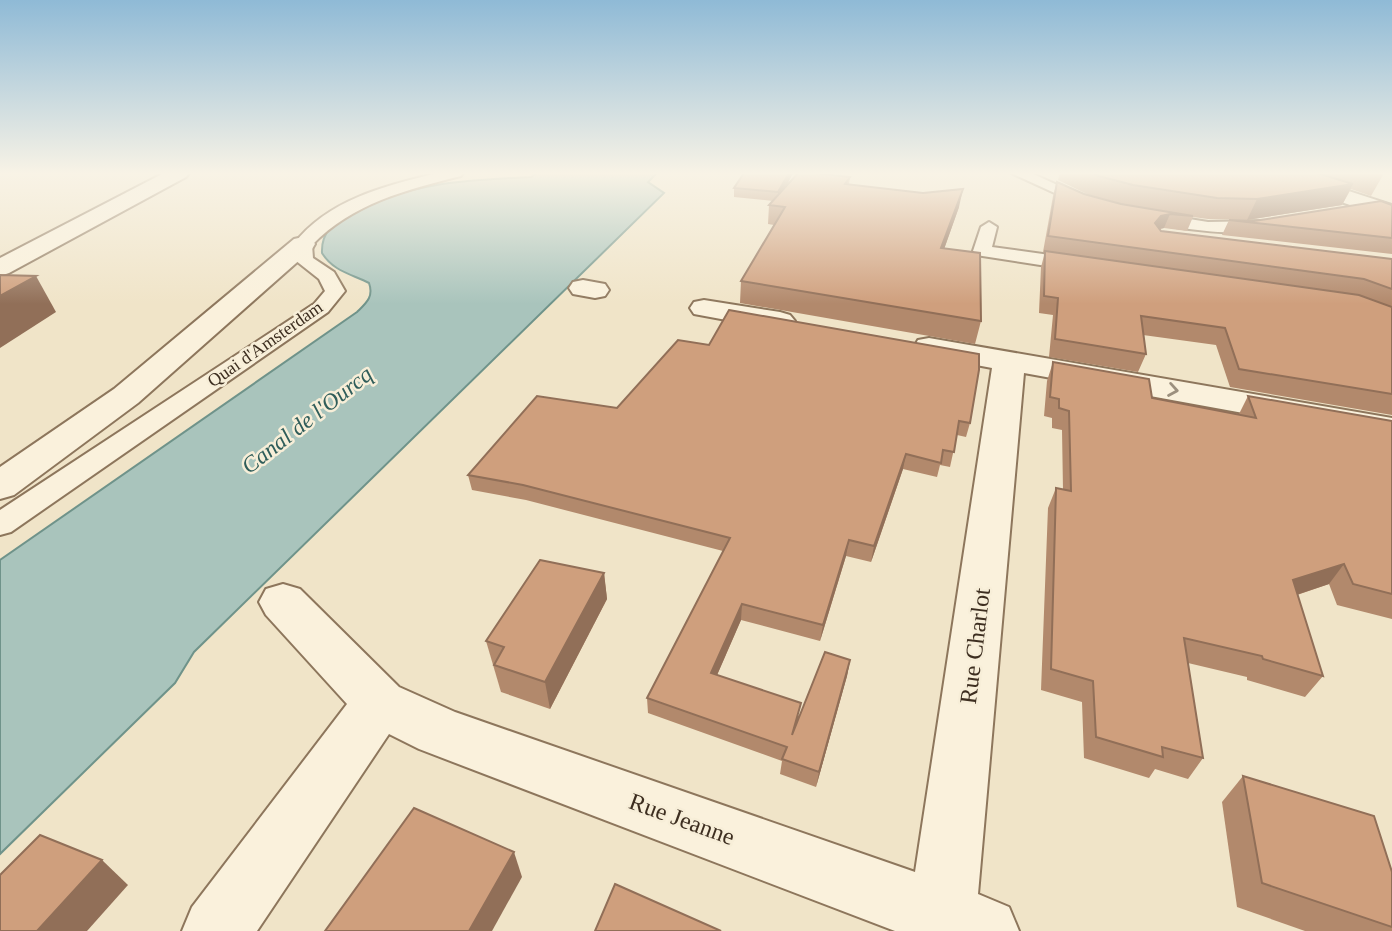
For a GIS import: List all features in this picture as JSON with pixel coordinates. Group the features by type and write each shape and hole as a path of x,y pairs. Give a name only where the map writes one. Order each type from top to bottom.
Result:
{"street":[{"path":"0,268 97,216"},
{"path":"1164,238 1258,249"},
{"path":"0,486 126,396 303,244"},
{"path":"704,308 810,326"},
{"path":"903,342 1392,429"},
{"name":"Rue Charlot","path":"956,925 1009,360"},
{"path":"216,931 380,703 283,602"},
{"name":"Rue Jeanne","path":"380,703 439,731 956,925"}],"lane":[{"path":"303,244 320,225 332,216"},
{"path":"1142,216 1208,227 1247,228 1275,224"},
{"path":"989,227 982,251 1092,267"},
{"name":"Quai d'Amsterdam","path":"0,526 321,308 335,291 327,276 304,260 303,244"}],"water":[{"name":"Canal de l'Ourcq","path":"346,216 640,216 194,652 175,683 0,854 0,560 357,312 366,303 370,296 369,283 337,268 322,253 326,233"}],"building":[{"path":"779,216 953,216 941,248 980,253 981,321 741,281"},
{"path":"1051,216 1161,216 1155,223 1161,231 1392,259 1392,289 1364,279 1048,236"},
{"path":"1283,216 1392,216 1392,238 1229,220 1254,221"},
{"path":"1045,251 1359,295 1392,307 1392,394 1239,369 1225,328 1141,316 1146,354 1055,339 1058,298 1044,296"},
{"path":"0,275 36,276 0,296"},
{"path":"729,310 979,354 970,423 959,421 954,452 943,450 941,463 906,454 874,546 849,540 823,625 742,604 711,673 801,703 792,735 825,652 850,660 819,772 782,759 787,747 647,698 730,538 523,485 468,475 537,396 617,408 678,340 709,345"},
{"path":"1053,362 1149,379 1152,398 1256,418 1248,396 1392,421 1392,594 1353,584 1344,564 1293,580 1323,676 1263,659 1262,656 1184,638 1203,758 1162,747 1163,757 1096,737 1093,681 1051,669 1056,488 1071,491 1069,411 1059,408 1059,399 1050,397"},
{"path":"540,560 604,573 545,682 494,665 504,647 486,641"},
{"path":"1243,776 1374,816 1392,872 1392,927 1262,883"},
{"path":"414,808 514,852 469,931 325,931"},
{"path":"40,835 102,860 37,931 0,931 0,875"},
{"path":"615,884 721,931 595,931"}]}
